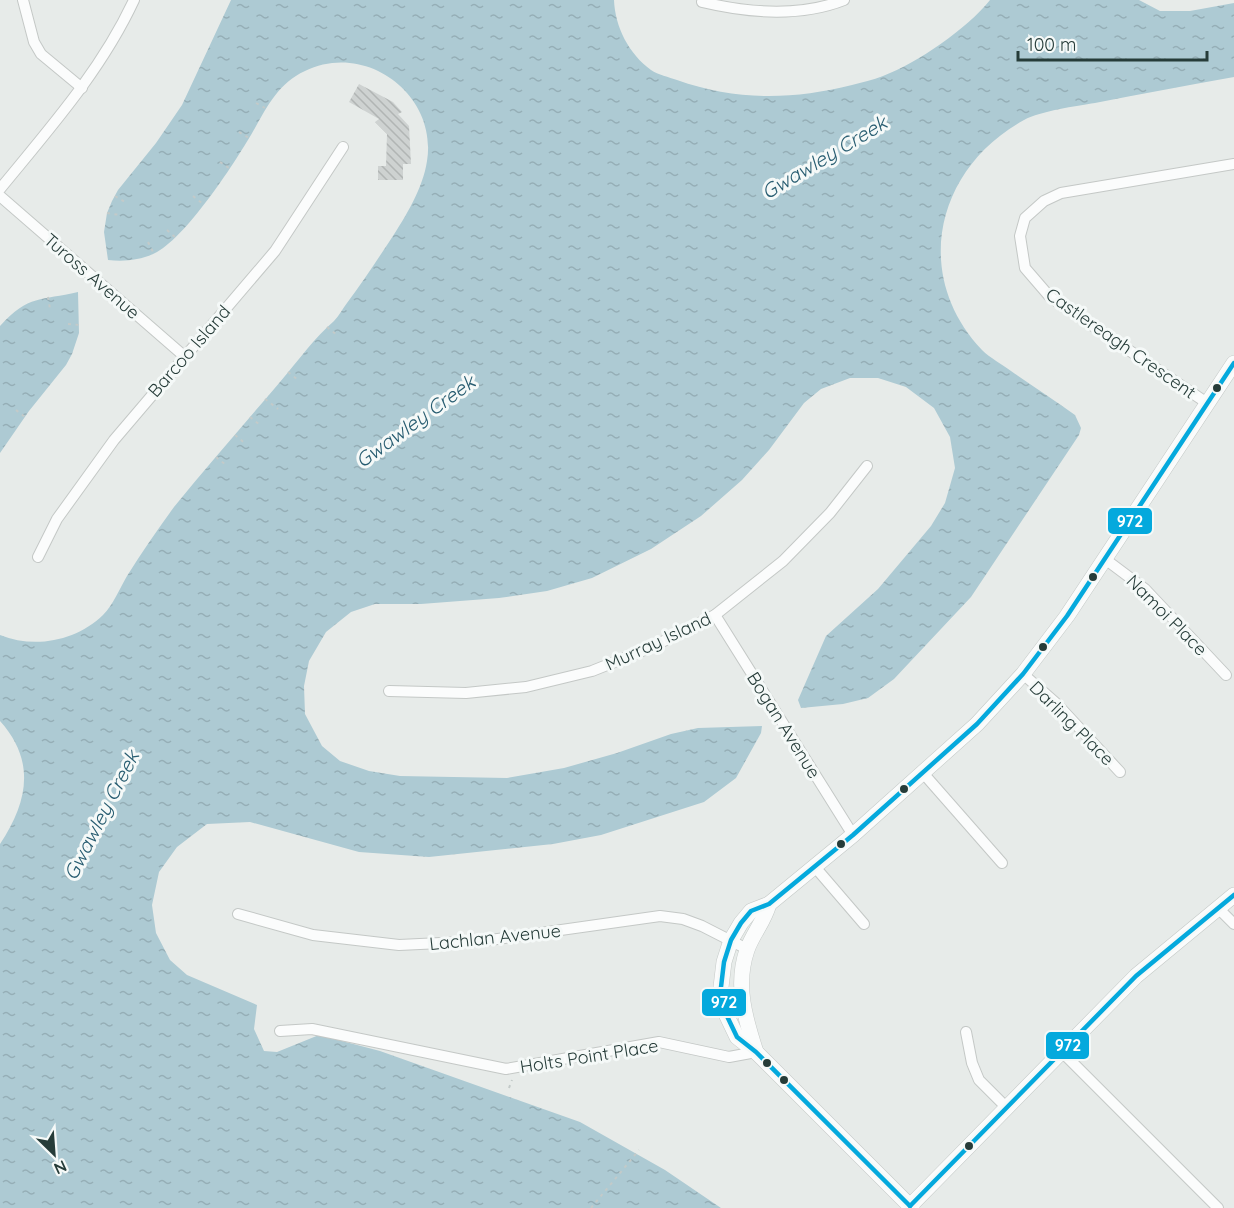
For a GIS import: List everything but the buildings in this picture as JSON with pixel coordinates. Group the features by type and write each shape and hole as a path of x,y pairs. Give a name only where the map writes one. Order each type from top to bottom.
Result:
{"street":[{"path":"23,0 34,42 41,54 82,88"},
{"path":"0,189 82,88 119,33 134,0"},
{"path":"702,2 735,10 781,13 811,9 844,0"},
{"name":"Barcoo Island","path":"38,557 57,519 114,440 275,252 342,147"},
{"name":"Castlereagh Crescent","path":"1207,403 1050,297 1025,268 1020,236 1025,218 1044,201 1061,193 1234,164"},
{"name":"Tuross Avenue","path":"0,196 184,356"},
{"path":"1234,363 1105,559 1023,674 977,724 923,774 815,867 769,904 751,912 741,923 731,940 722,971 723,1001 726,1014 737,1037 756,1052 911,1207 1136,976 1234,894"},
{"name":"Murray Island","path":"389,691 466,693 526,687 592,671 652,647 715,615 783,561 830,513 867,466"},
{"name":"Namoi Place","path":"1105,559 1145,590 1226,675"},
{"name":"Bogan Avenue","path":"715,615 853,835"},
{"name":"Darling Place","path":"1023,674 1058,704 1120,772"},
{"path":"923,774 1002,863"},
{"path":"815,867 864,924"},
{"path":"756,1052 741,990 742,971 747,949 765,919 769,904"},
{"path":"1218,908 1234,924"},
{"name":"Lachlan Avenue","path":"238,914 313,935 399,945 483,942 660,916 683,919 702,926 747,949"},
{"name":"Holts Point Place","path":"280,1031 312,1029 506,1070 659,1042 729,1057 756,1052"},
{"path":"966,1032 972,1063 979,1080 1006,1108"},
{"path":"1062,1052 1218,1208"}],"path":[{"path":"256,103 266,108"},
{"path":"239,132 249,138"},
{"path":"220,162 229,168"},
{"path":"115,196 125,202"},
{"path":"193,196 203,204"},
{"path":"107,213 120,215"},
{"path":"168,230 176,238"},
{"path":"148,242 154,254"},
{"path":"48,297 50,309"},
{"path":"68,324 80,325"},
{"path":"327,327 337,335"},
{"path":"288,372 298,380"},
{"path":"265,399 278,409"},
{"path":"16,410 25,417"},
{"path":"250,417 260,426"},
{"path":"235,435 246,444"},
{"path":"216,457 226,465"},
{"path":"591,1208 639,1150"}],"water":[{"name":"Gwawley Creek","path":"231,0 614,0 620,30 636,56 651,70 699,87 742,95 764,96 808,94 883,76 911,63 941,44 990,0 1139,0 1160,11 1190,11 1234,3 1234,77 1059,109 1031,117 994,141 970,166 953,194 943,225 941,257 946,289 960,321 985,353 1075,415 1081,428 1079,435 971,597 894,679 868,698 843,704 801,708 798,700 826,636 878,589 931,526 945,503 955,468 950,437 934,408 906,387 878,378 850,378 821,389 804,403 769,450 742,480 701,516 651,549 592,578 547,591 499,598 421,604 375,604 351,612 326,632 309,661 304,686 305,714 322,746 340,761 369,771 400,776 507,778 564,768 671,734 698,728 762,726 761,733 736,778 704,802 601,835 553,844 429,857 359,852 250,822 207,824 177,847 159,872 152,905 156,933 170,960 187,975 257,1005 254,1029 264,1051 277,1052 319,1035 380,1051 580,1122 665,1170 721,1208 0,1208 0,844 17,813 24,782 19,751 0,721 0,635 27,641 54,640 80,631 107,611 138,558 174,507 313,342 338,317 408,211 422,181 427,161 427,137 421,114 409,95 393,80 373,69 351,63 328,64 305,71 281,88 211,196 183,230 151,255 139,259 108,260 104,232 107,213 112,201 182,105"},
{"path":"78,292 79,333 72,354 0,453 0,326 19,308 36,300"}],"transit line":[{"name":"972","path":"910,1206 756,1052 737,1037 726,1014 721,987 724,962 731,940 751,911 769,904 853,835 977,724 1023,674 1067,616 1234,363"},
{"name":"972","path":"910,1206 1136,976 1234,895"}]}
